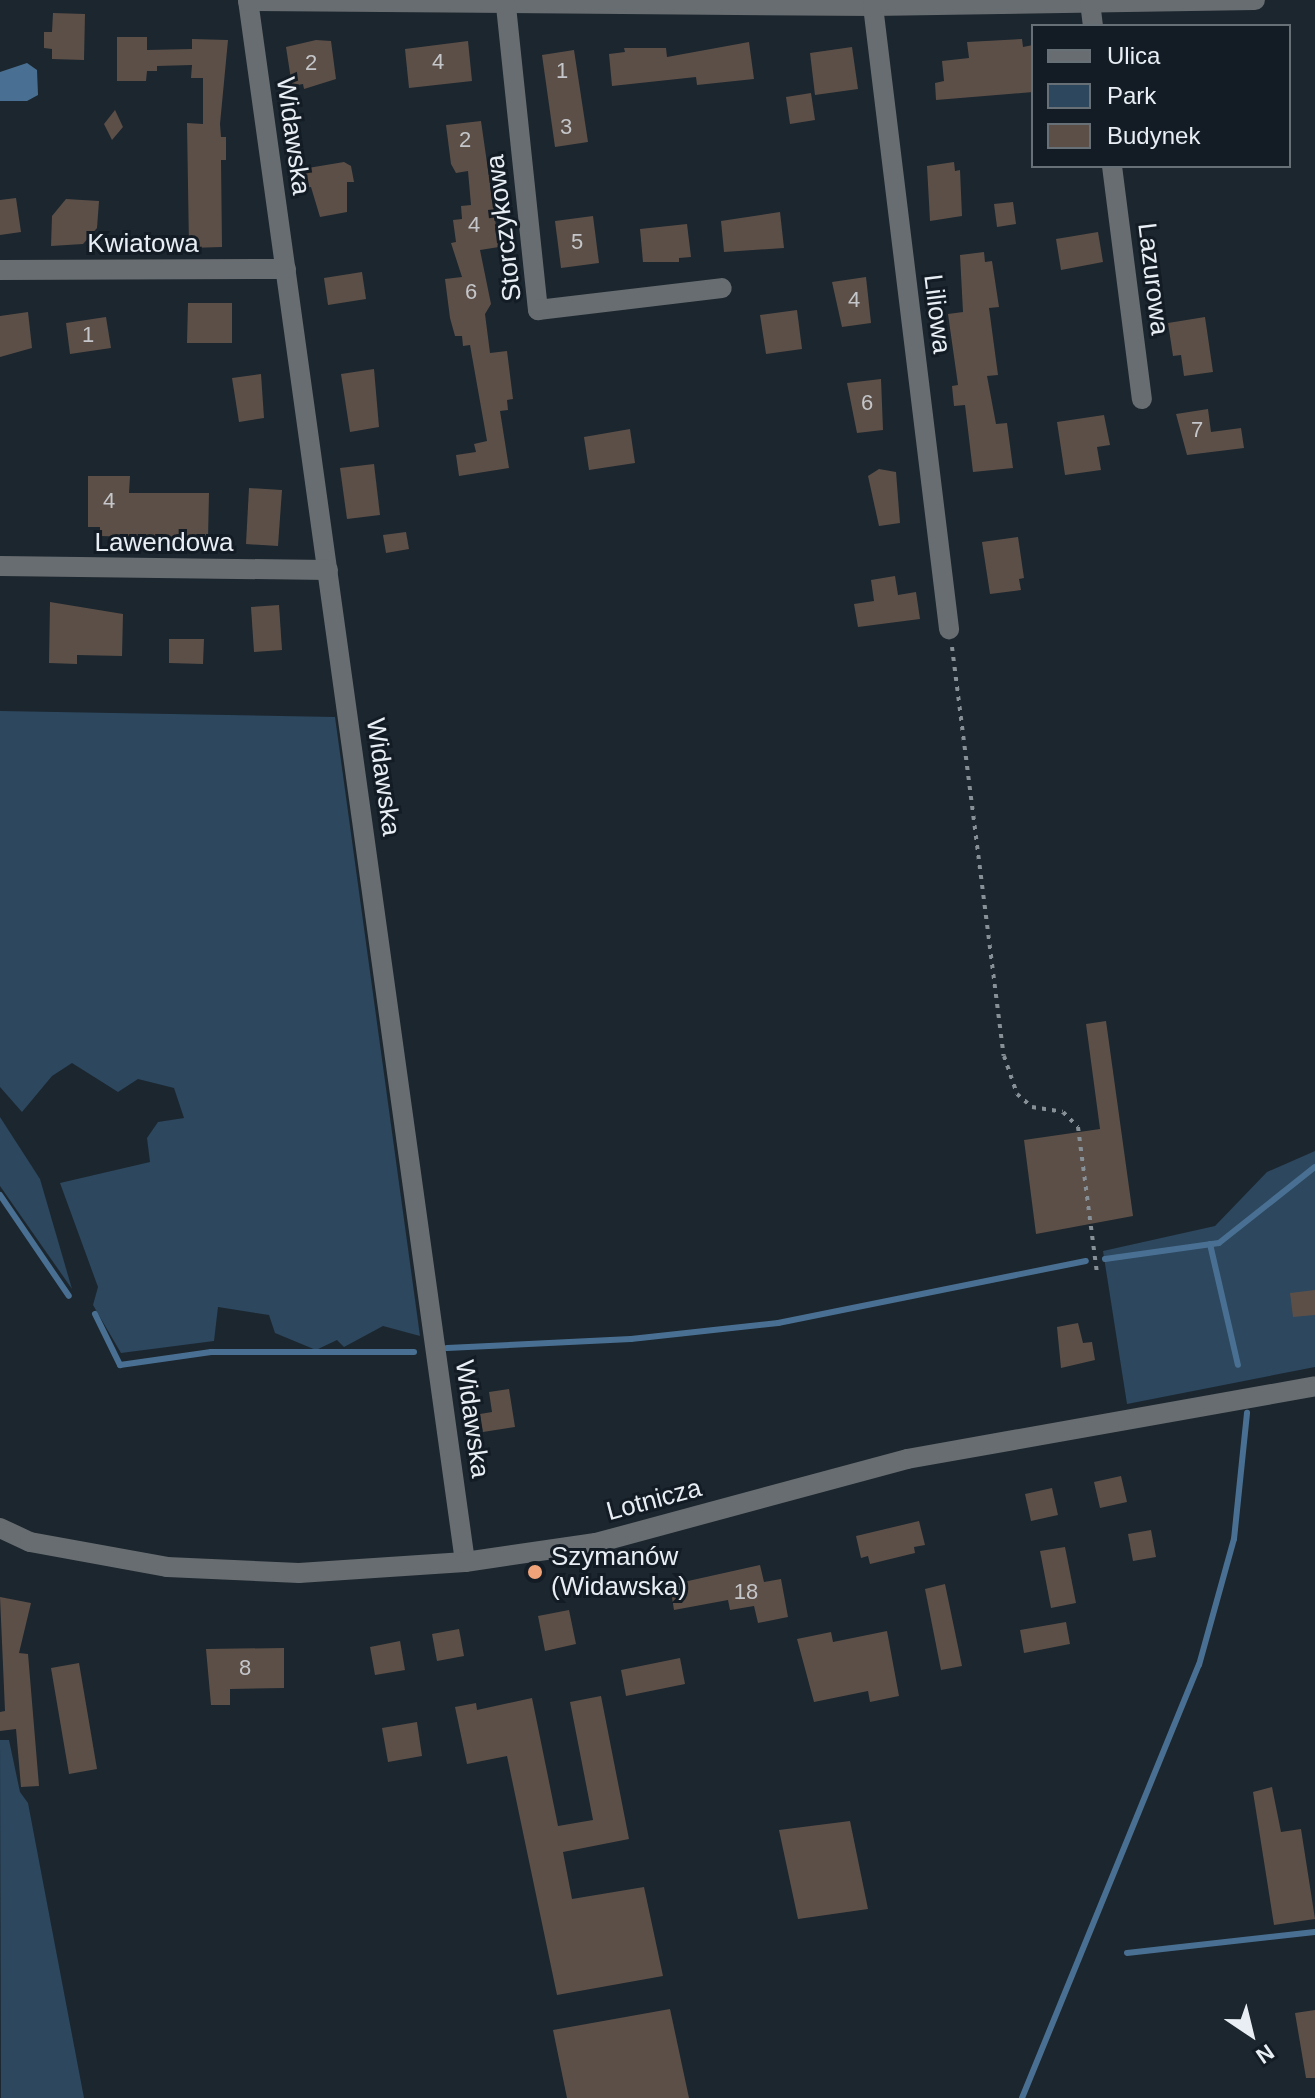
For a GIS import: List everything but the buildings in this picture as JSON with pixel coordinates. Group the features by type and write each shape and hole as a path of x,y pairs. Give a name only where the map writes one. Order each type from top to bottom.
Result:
{"street":[{"path":"248,0 506,6 873,6 1255,0"},
{"name":"Widawska","path":"248,0 465,1562"},
{"path":"1090,2 1093,24"},
{"name":"Storczykowa","path":"506,6 538,310 722,288"},
{"name":"Liliowa","path":"873,6 949,629"},
{"name":"Lazurowa","path":"1112,168 1142,399"},
{"name":"Kwiatowa","path":"0,270 286,269"},
{"name":"Lawendowa","path":"0,566 328,570"},
{"name":"Lotnicza","path":"0,1528 30,1542 167,1567 299,1573 465,1562 596,1543 907,1459 1315,1386"}],"path":[{"path":"949,629 1004,1056 1017,1094 1032,1107 1063,1112 1078,1127 1097,1273"}],"green space":[{"path":"0,711 335,717 420,1336 383,1326 344,1347 337,1340 316,1350 275,1333 269,1315 218,1307 214,1341 121,1353 93,1305 98,1287 60,1183 150,1162 147,1138 158,1122 184,1118 174,1088 138,1079 118,1092 72,1063 52,1076 22,1112 0,1087"},
{"path":"0,1117 40,1179 72,1289 0,1186"},
{"path":"1315,1151 1315,1367 1127,1404 1103,1251 1215,1226 1267,1172"},
{"path":"0,1740 9,1740 20,1792 28,1803 84,2098 1,2098"}],"shaded area":[{"path":"27,63 37,70 38,95 27,101 0,101 0,72"}],"waterway":[{"path":"1105,1259 1219,1243 1315,1167"},
{"path":"0,1195 69,1296"},
{"path":"1210,1244 1238,1365"},
{"path":"447,1348 631,1339 778,1323 1086,1261"},
{"path":"95,1314 120,1365 211,1352 414,1352"},
{"path":"1022,2098 1199,1665 1234,1539 1247,1413"},
{"path":"1127,1953 1315,1932"}],"place":[{"name":"Szymanów (Widawska)","path":"535,1572"}]}
